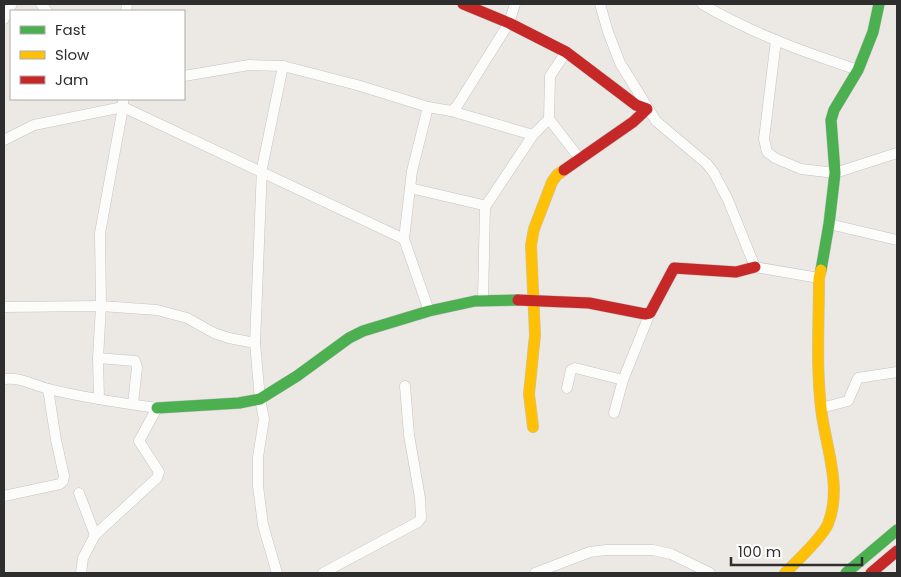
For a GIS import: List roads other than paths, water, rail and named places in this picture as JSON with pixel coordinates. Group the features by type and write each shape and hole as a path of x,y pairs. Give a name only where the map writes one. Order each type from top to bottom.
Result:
{"street":[{"path":"4,19 11,4"},
{"path":"463,4 510,23 566,52 636,105 647,109"},
{"path":"451,111 457,106 510,23 515,4"},
{"path":"600,4 620,63 647,109 656,121 707,164 714,173 728,200 755,267"},
{"path":"702,4 725,18 776,40 858,70"},
{"path":"785,573 828,526 833,506 834,478 821,408 819,371 819,278 829,224 835,172 831,120 834,110 858,70 873,32 879,4"},
{"path":"776,40 764,139 767,152 774,158 801,169 835,172 897,153"},
{"path":"566,52 550,76 549,119 580,159"},
{"path":"185,76 249,65 283,66 533,135"},
{"path":"274,572 258,486 258,457 264,419 260,399 256,343 262,168 283,66"},
{"path":"99,399 100,232 123,103"},
{"path":"4,140 34,125 123,103 266,175 404,238"},
{"path":"428,107 416,154 404,238 429,311"},
{"path":"533,427 529,394 535,335 531,245 534,229 552,182 557,175 633,122 647,109"},
{"path":"483,300 486,207 533,135 549,119"},
{"path":"410,188 486,207"},
{"path":"829,224 897,240"},
{"path":"614,414 623,380 650,314 674,268 736,272 755,267 819,278"},
{"path":"4,379 21,379 48,389 157,408 239,404 260,399 297,376 349,338 363,331 429,311 483,300 532,300 589,303 650,314"},
{"path":"4,306 101,306 157,310 187,318 222,335 256,343"},
{"path":"98,358 136,362 133,404"},
{"path":"567,388 572,370 575,368 623,380"},
{"path":"821,408 848,401 858,378 897,372"},
{"path":"323,573 418,522 421,518 419,488 409,435 406,386"},
{"path":"4,496 60,484 63,481 64,476 48,389"},
{"path":"81,573 83,558 95,535 157,478 158,472 139,441 157,408"},
{"path":"79,493 95,535"},
{"path":"846,573 897,530"},
{"path":"535,573 590,552 653,550 671,554 710,573"},
{"path":"871,573 897,551"}]}
